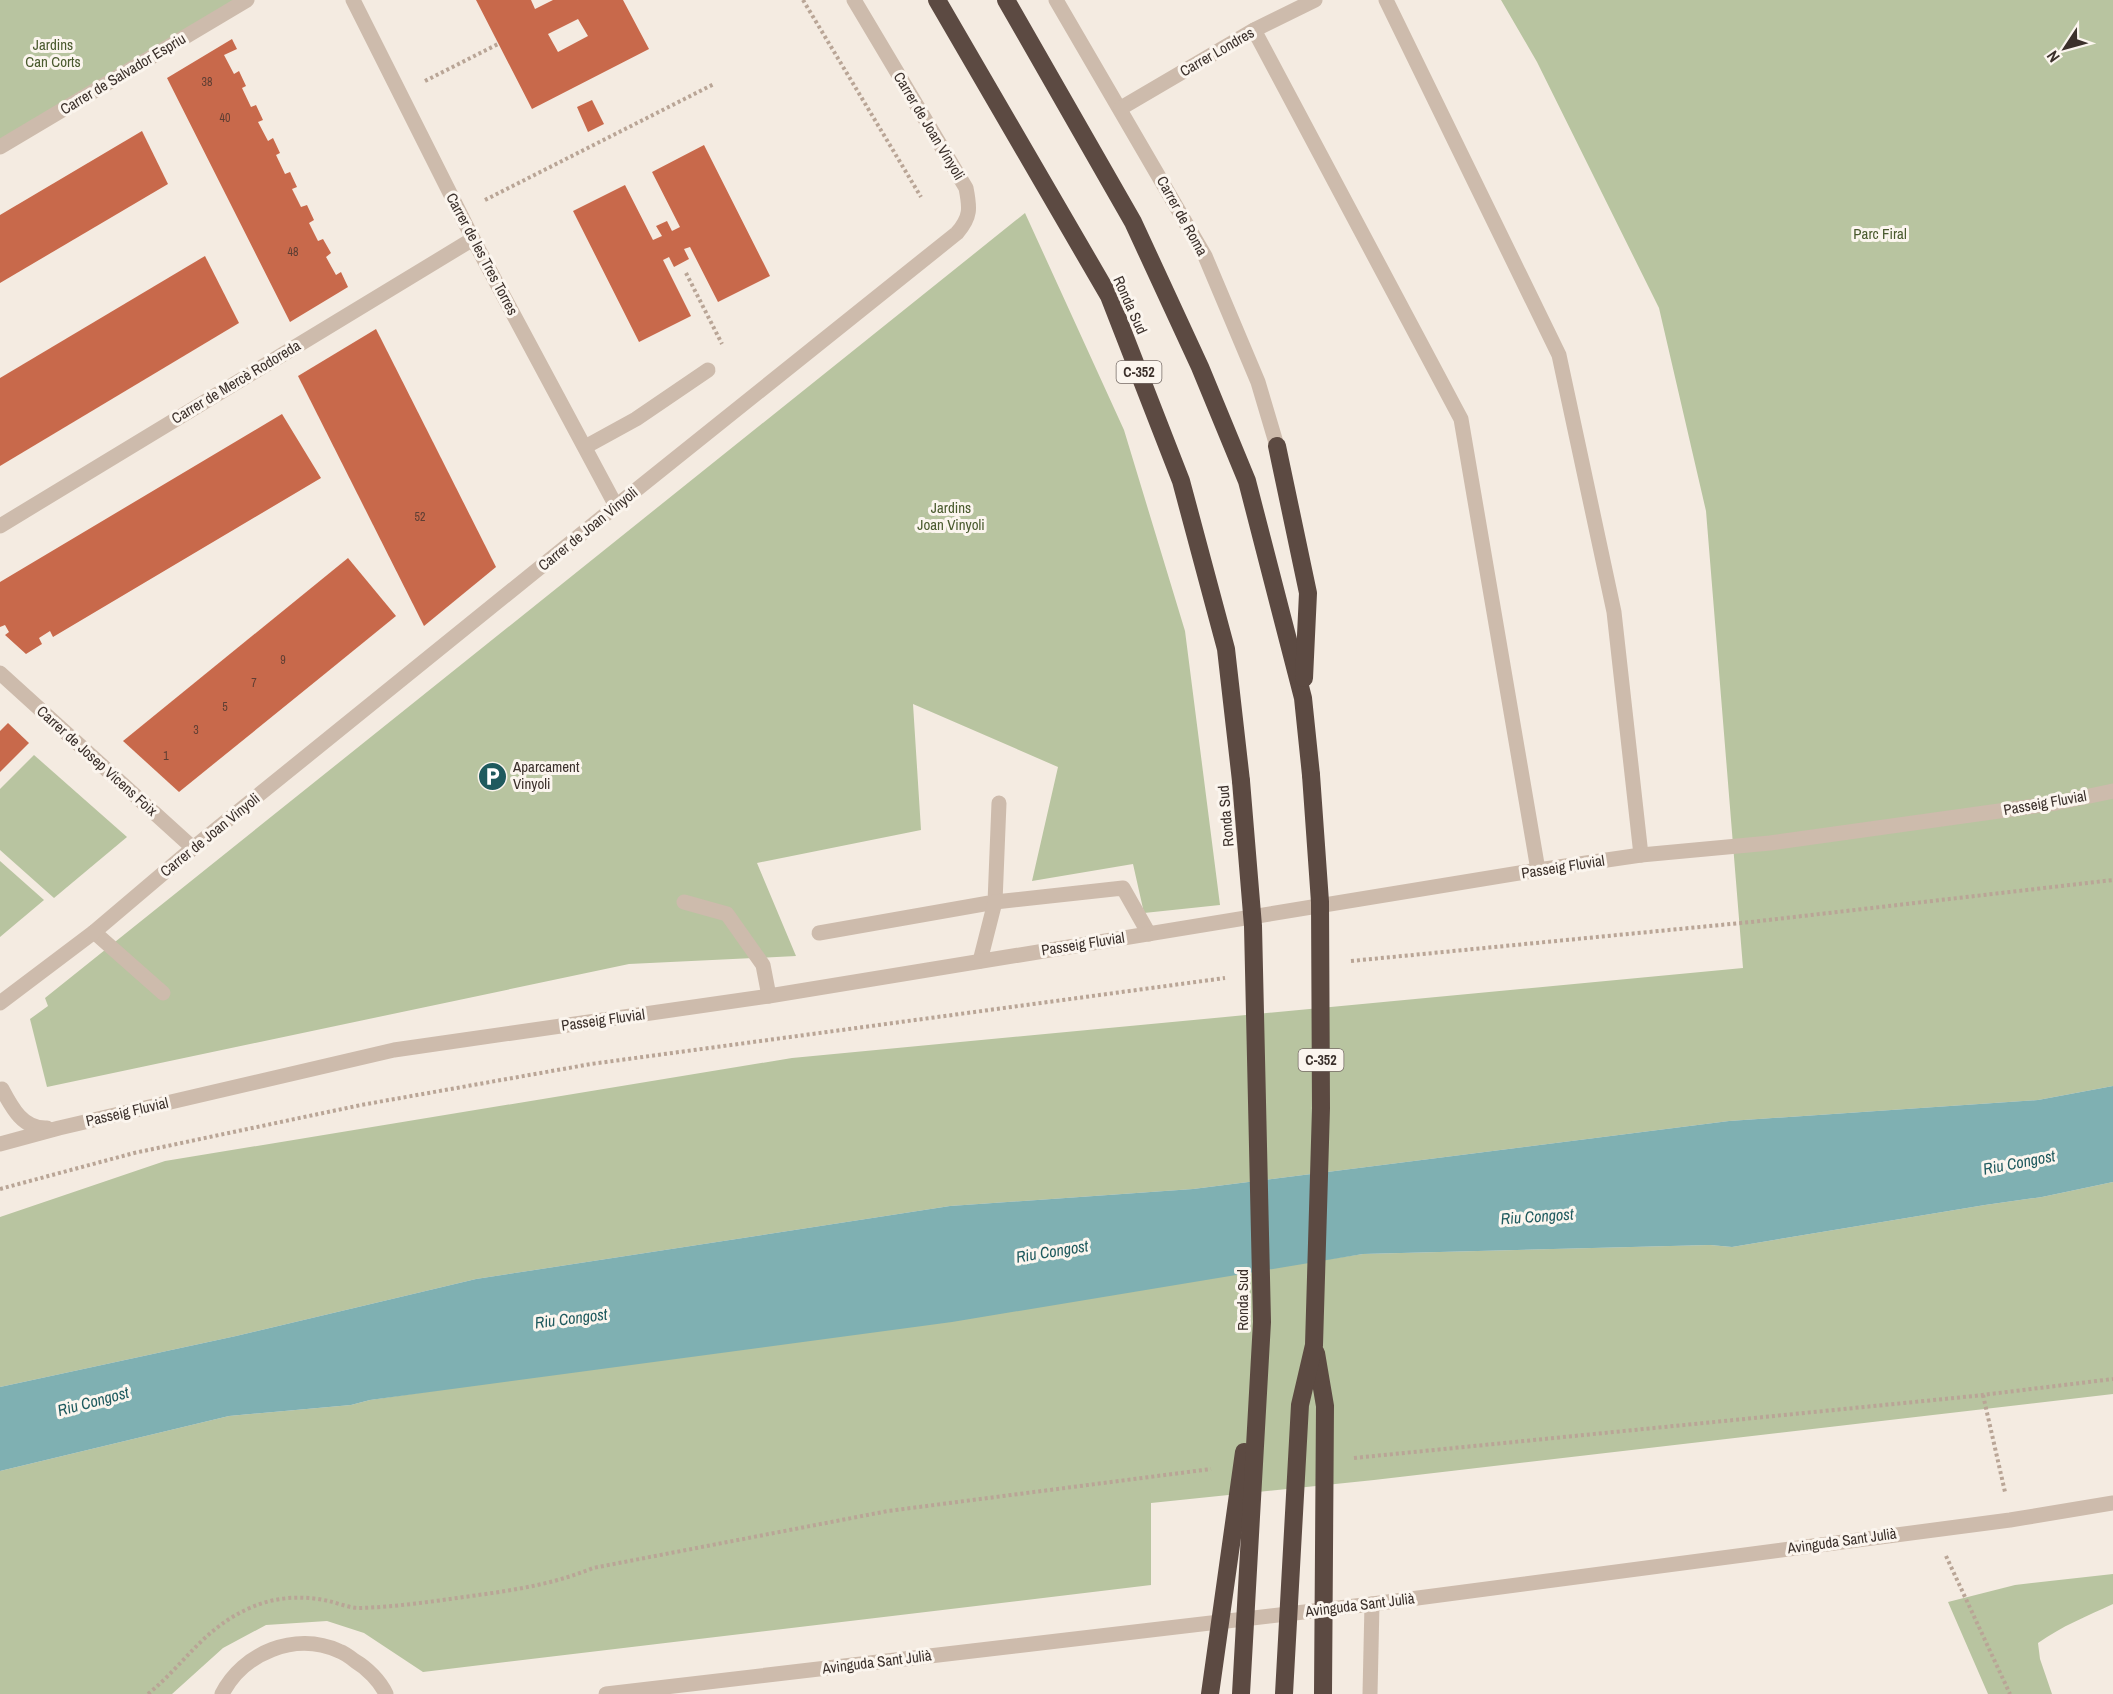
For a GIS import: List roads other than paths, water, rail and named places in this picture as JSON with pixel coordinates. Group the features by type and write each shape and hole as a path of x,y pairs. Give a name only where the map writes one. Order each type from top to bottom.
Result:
{"highway":[{"name":"Ronda Sud","path":"937,0 1109,296 1181,481 1226,649 1241,781 1253,926 1262,1322 1241,1694"},
{"name":"C-352","path":"1006,0 1133,222 1200,367 1246,481 1303,698 1320,902 1321,1108 1314,1345 1300,1406 1284,1694"},
{"path":"1277,446 1308,593 1303,698"},
{"path":"1210,1694 1262,1322"},
{"path":"1314,1345 1325,1406 1323,1694"}],"street":[{"name":"Carrer de Salvador Espriu","path":"0,147 246,0"},
{"name":"Carrer de les Tres Torres","path":"353,0 473,239 616,506"},
{"name":"Carrer de Joan Vinyoli","path":"4,1002 94,932 193,848 957,233 967,222 969,202 966,188 959,174 854,0"},
{"name":"Carrer de Roma","path":"1056,0 1205,256 1258,382 1277,446"},
{"name":"Carrer Londres","path":"1120,108 1254,30 1315,0"},
{"path":"1386,0 1558,355 1614,612 1641,855"},
{"path":"1254,30 1461,419 1538,870"},
{"name":"Carrer de Mercè Rodoreda","path":"0,526 473,239"},
{"path":"585,447 636,419 708,370"},
{"name":"Carrer de Josep Vicens Foix","path":"0,673 193,848"},
{"name":"Passeig Fluvial","path":"0,1144 59,1128 394,1050 769,996 1538,870 1641,855 1770,843 2056,803 2113,791"},
{"path":"980,961 995,902 999,803"},
{"path":"819,933 995,902 1123,888 1149,934"},
{"path":"684,902 727,914 763,965 769,996"},
{"path":"94,932 163,993"},
{"name":"Passeig Fluvial","path":"1,1089 19,1116 28,1124 40,1128 59,1128"},
{"name":"Avinguda Sant Julià","path":"606,1694 1372,1604 2010,1520 2113,1503"},
{"path":"1370,1694 1372,1604"},
{"path":"222,1694 230,1679 252,1659 279,1646 310,1643 339,1650 365,1667 386,1694"}],"water":[{"name":"Riu Congost","path":"2113,1086 2113,1182 2042,1197 1732,1247 1710,1245 1363,1254 952,1322 370,1400 351,1405 229,1416 0,1471 0,1387 236,1336 476,1279 950,1206 1193,1189 1729,1121 2038,1100"}],"place":[{"name":"Aparcament Vinyoli","path":"492,776"}],"park label":[{"name":"Jardins Can Corts","path":"53,54"},
{"name":"Parc Firal","path":"1880,234"},
{"name":"Jardins Joan Vinyoli","path":"951,516"}]}
